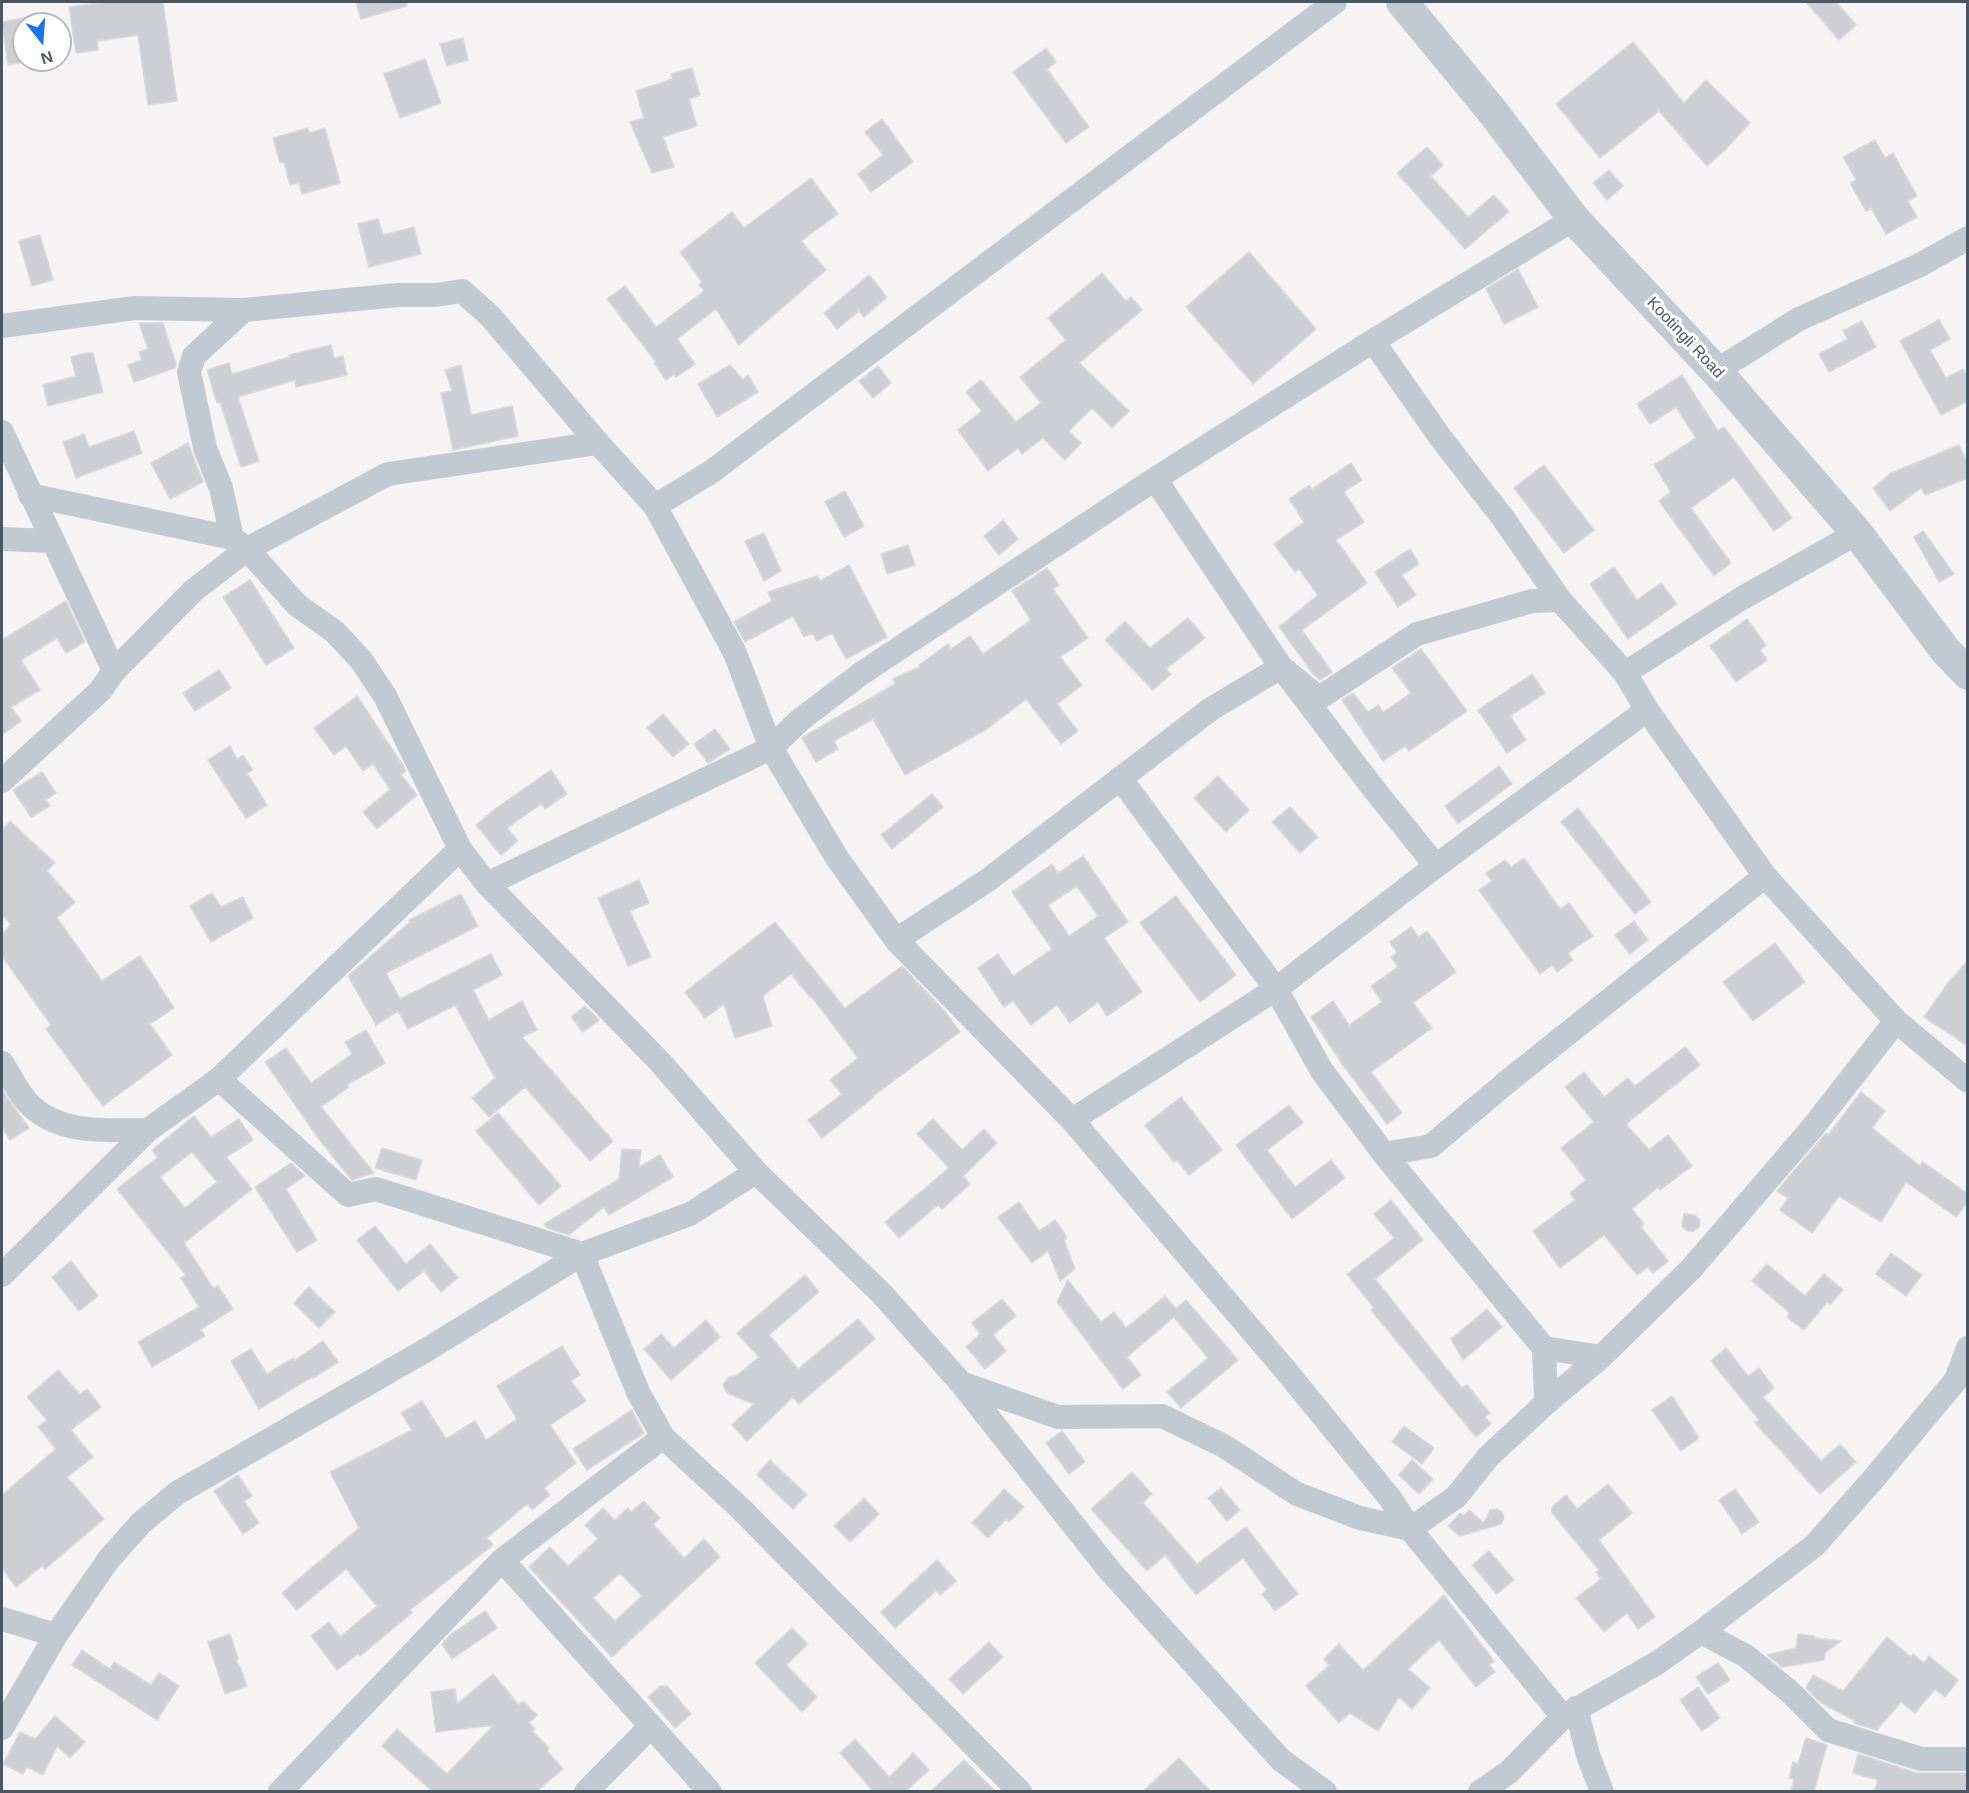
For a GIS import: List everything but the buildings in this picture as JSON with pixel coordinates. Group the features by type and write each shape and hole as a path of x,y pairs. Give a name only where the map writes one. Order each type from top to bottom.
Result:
{"street":[{"path":"655,506 711,472 1335,2"},
{"name":"Kootingli Road","path":"1402,2 1492,111 1574,219 1716,371 1857,533 1945,650 1968,675"},
{"path":"487,884 771,748 800,720 862,673 1155,479 1373,341 1574,219"},
{"path":"1716,371 1799,319 1920,265 1968,238"},
{"path":"2,326 135,308 244,310 462,291 490,316 655,506 735,653 771,748 837,858 896,940 1072,1120 1282,1366 1390,1498 1410,1529 1569,1712 1602,1791"},
{"path":"244,310 194,356 189,372 206,448 240,544 297,605 335,632 360,660 385,696 460,849 487,884 660,1062 756,1172 882,1294 961,1383 1110,1571 1281,1760 1325,1791"},
{"path":"1373,341 1440,437 1503,518 1560,600 1625,673 1647,710 1765,876 1896,1021 1968,1081"},
{"path":"2,432 114,671"},
{"path":"2,781 99,691 114,671 240,544 388,474 598,443"},
{"path":"1155,479 1281,667 1436,866"},
{"path":"30,495 240,544"},
{"path":"1625,673 1739,600 1857,533"},
{"path":"2,539 52,542"},
{"path":"1281,667 1319,698 1417,634 1532,602 1560,600"},
{"path":"896,940 988,880 1211,709 1281,667"},
{"path":"1072,1120 1276,989 1436,866 1647,710"},
{"path":"1120,778 1276,989 1322,1071 1384,1154 1545,1348 1546,1403"},
{"path":"2,1275 148,1130 219,1079 460,849"},
{"path":"1384,1154 1431,1146 1507,1082 1765,876"},
{"path":"961,1383 1058,1417 1162,1416 1224,1446 1297,1494 1360,1518 1410,1529 1455,1497 1488,1457 1546,1403 1601,1357 1691,1269 1813,1127 1896,1021"},
{"path":"2,1063 30,1105 53,1121 85,1129 148,1130"},
{"path":"219,1079 348,1195 376,1189 582,1254"},
{"path":"2,1728 56,1635 109,1559 141,1522 177,1493 428,1349 582,1254 690,1214 756,1172"},
{"path":"582,1254 638,1392 663,1437 740,1508 1020,1791"},
{"path":"1545,1348 1601,1357"},
{"path":"1480,1791 1509,1772 1569,1712 1657,1663 1815,1545 1956,1380 1968,1348"},
{"path":"280,1791 502,1560 663,1437"},
{"path":"502,1560 710,1791"},
{"path":"2,1619 56,1635"},
{"path":"1701,1632 1746,1656 1790,1692 1828,1730 1921,1759 1968,1759"},
{"path":"586,1791 651,1726"}]}
